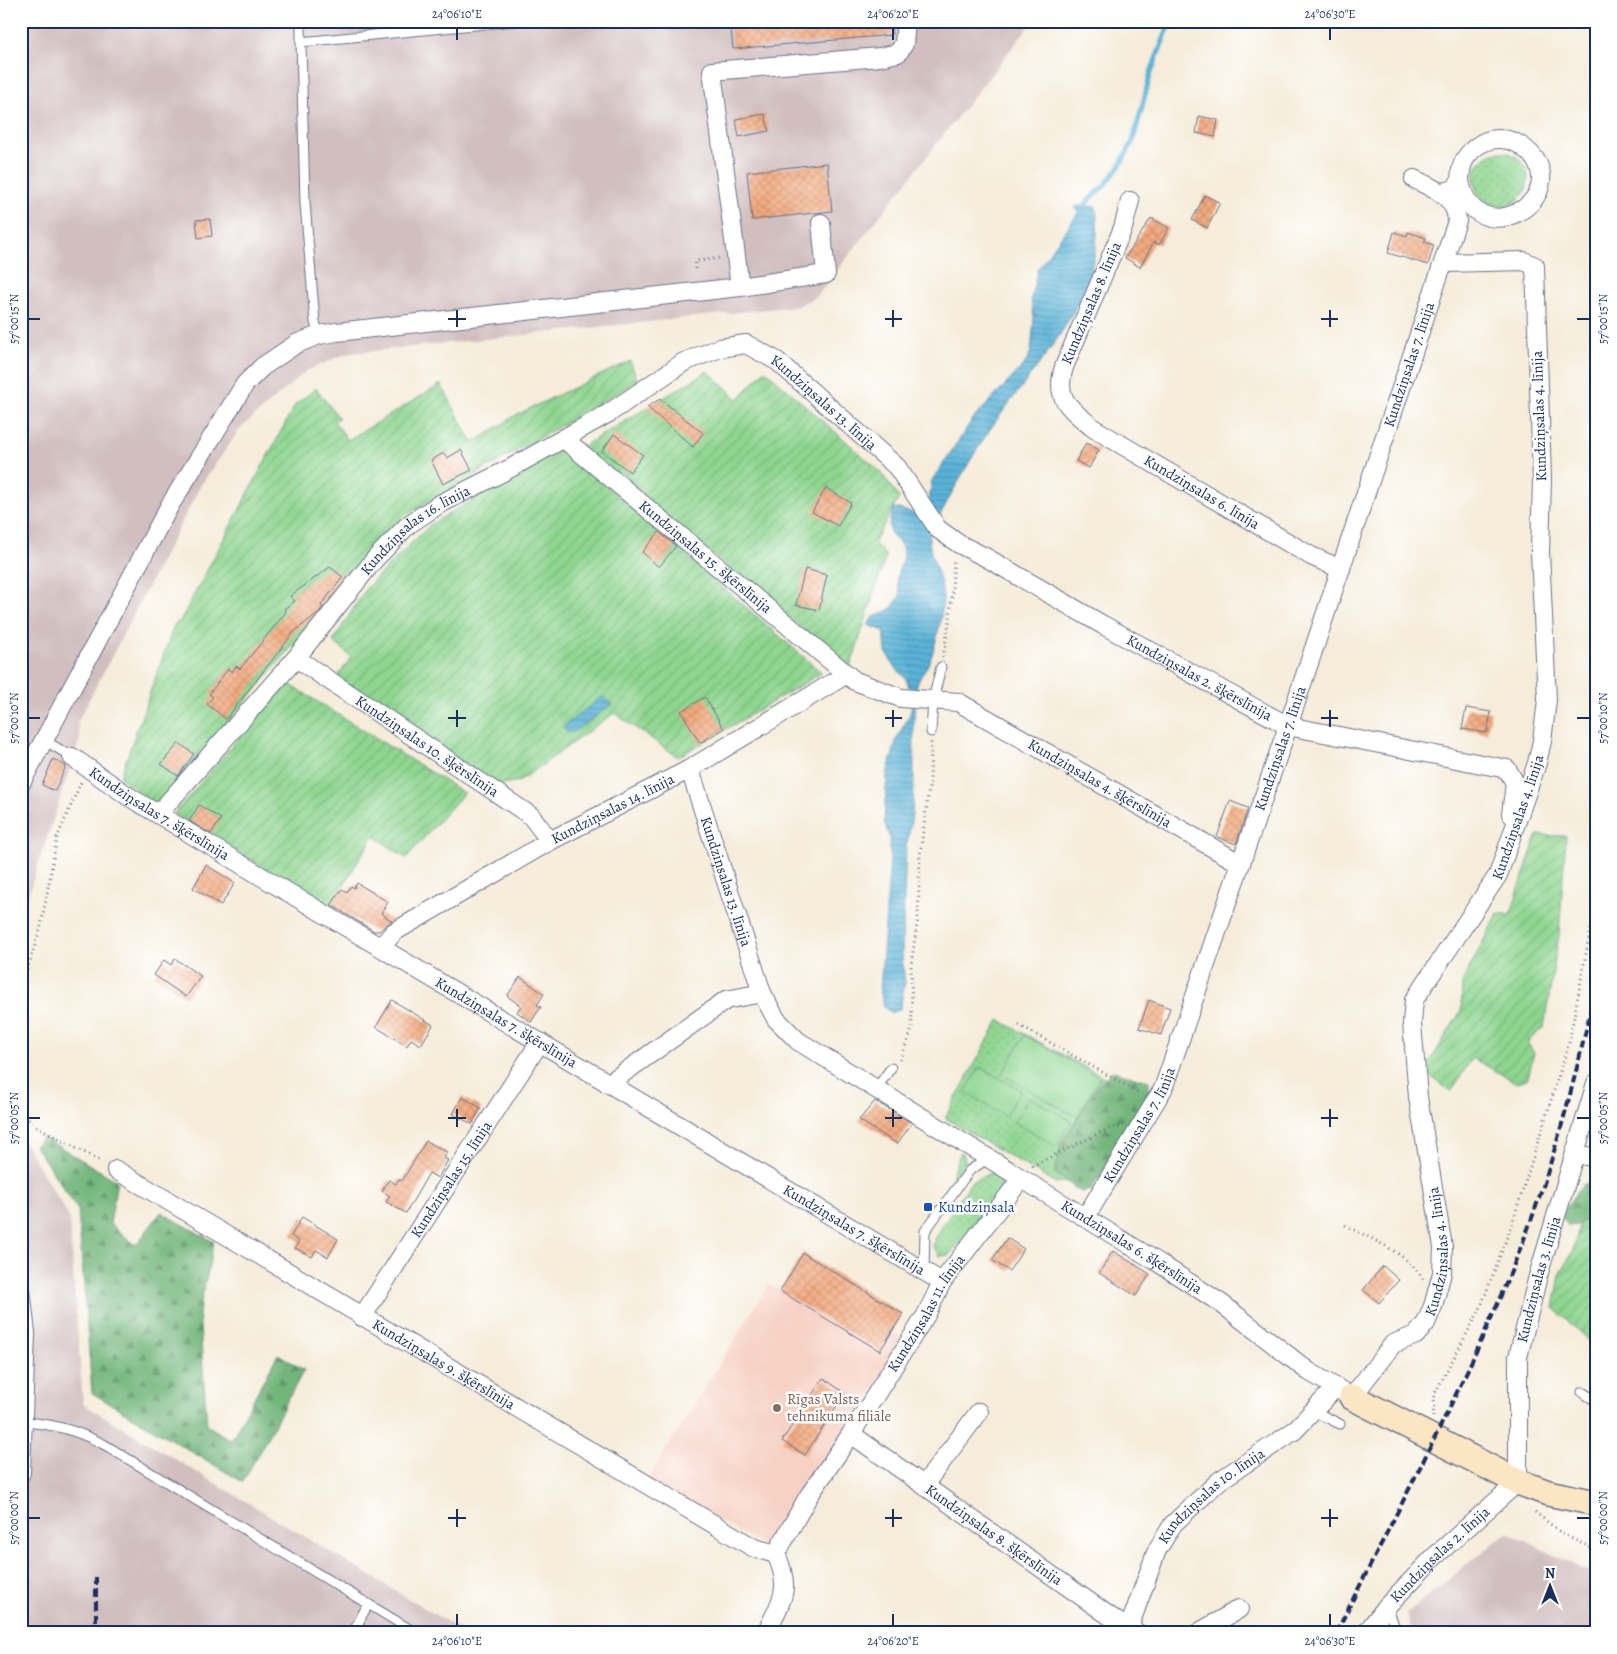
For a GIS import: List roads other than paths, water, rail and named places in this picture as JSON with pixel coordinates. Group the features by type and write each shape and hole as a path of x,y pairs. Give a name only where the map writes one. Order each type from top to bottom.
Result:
{"street":[{"path":"740,286 712,71 880,57 898,53 904,44 906,21"},
{"path":"1499,138 1523,146 1532,155 1538,166 1540,179 1538,192 1532,203 1522,212 1510,217 1498,218 1485,215 1474,209 1466,199 1460,181 1461,168 1466,157 1481,144 1499,138"},
{"path":"1414,179 1440,192 1452,202 1458,221"},
{"path":"1440,192 1456,188 1460,181"},
{"name":"Kundziņsalas 8. līnija","path":"1066,405 1060,381 1064,367 1123,228 1130,201"},
{"path":"1458,221 1462,214 1474,209"},
{"name":"Kundziņsalas 7. līnija","path":"1085,1218 1163,1089 1288,726 1458,221"},
{"path":"21,783 170,505 245,384 262,367 296,344 319,335 740,286 826,274 821,223"},
{"name":"Kundziņsalas 4. līnija","path":"1344,1392 1393,1344 1416,1335 1426,1323 1433,1306 1442,1273 1443,1246 1418,1096 1412,1023 1414,1000 1498,875 1538,763 1547,700 1540,552 1542,479 1535,266 1524,261 1444,263"},
{"name":"Kundziņsalas 16. līnija","path":"158,814 296,658 374,560 408,525 438,505 564,439 644,390 684,362 720,348 746,344"},
{"name":"Kundziņsalas 13. līnija","path":"746,344 777,361 897,467 912,488 922,507"},
{"name":"Kundziņsalas 6. līnija","path":"1066,405 1101,432 1311,556 1341,569"},
{"name":"Kundziņsalas 15. šķērslīnija","path":"564,439 855,682 901,698 958,702"},
{"name":"Kundziņsalas 2. šķērslīnija","path":"922,507 938,529 959,544 1288,726 1507,769 1515,783 1510,820 1512,838"},
{"name":"Kundziņsalas 10. šķērslīnija","path":"296,658 531,816 550,841"},
{"name":"Kundziņsalas 14. līnija","path":"381,947 394,932 550,841 688,770 847,674"},
{"name":"Kundziņsalas 4. šķērslīnija","path":"958,702 1241,864"},
{"name":"Kundziņsalas 7. šķērslīnija","path":"72,757 158,814 942,1282"},
{"name":"Kundziņsalas 13. līnija","path":"688,770 699,798 762,993"},
{"path":"608,1084 726,1000 762,993"},
{"name":"Kundziņsalas 6. šķērslīnija","path":"762,993 776,1019 798,1041 989,1158 1025,1174 1085,1218 1222,1304 1308,1371 1344,1392 1518,1482 1548,1493 1596,1503"},
{"name":"Kundziņsalas 15. līnija","path":"362,1317 540,1042"},
{"name":"Kundziņsalas 3. līnija","path":"1518,1482 1518,1357 1536,1285 1596,1083"},
{"path":"1576,1154 1596,1158"},
{"name":"Kundziņsalas 9. šķērslīnija","path":"116,1170 754,1548 776,1554"},
{"name":"Kundziņsalas 11. līnija","path":"776,1554 808,1497 851,1434 926,1315 942,1282 1025,1174"},
{"path":"21,1290 26,1333 21,1473"},
{"name":"Kundziņsalas 10. līnija","path":"1131,1632 1157,1550 1173,1524 1219,1481 1294,1431 1313,1412 1344,1392"},
{"path":"924,1485 979,1412"},
{"name":"Kundziņsalas 8. šķērslīnija","path":"851,1434 1131,1632"},
{"name":"Kundziņsalas 2. līnija","path":"1366,1633 1387,1606 1434,1557 1518,1482"},
{"path":"766,1633 781,1599 786,1581 776,1554"},
{"path":"1198,1633 1239,1610"}],"lane":[{"path":"301,21 305,203 315,322 319,335"},
{"path":"301,42 515,21"},
{"path":"931,732 930,700 941,667"},
{"path":"44,740 72,757"},
{"path":"876,1089 891,1068"},
{"path":"924,1271 926,1231 970,1170 989,1158"},
{"path":"1582,1392 1596,1401"},
{"path":"1313,1412 1340,1424"},
{"path":"24,1422 46,1423 74,1430 105,1444 416,1633"},
{"path":"353,1633 368,1604"},
{"path":"1387,1606 1397,1633"}],"water":[{"path":"1084,205 1096,207 1097,238 1092,268 1082,295 1068,322 978,448 929,536 931,552 939,575 943,605 931,657 919,679 916,690 913,808 906,847 902,957 905,983 900,1009 891,1013 884,1007 880,990 890,859 890,840 884,821 887,774 897,738 910,714 913,698 906,679 893,665 886,652 884,631 868,625 872,618 891,609 900,596 897,577 903,560 903,550 891,533 889,528 890,520 894,508 919,514 929,504 931,482 972,420 1024,365 1031,352 1034,318 1031,299 1037,270 1078,213 1075,207"},
{"path":"602,697 612,704 574,732 567,732 564,729 564,726"}],"waterway":[{"path":"1084,205 1105,185 1119,167 1133,141 1151,72 1168,28 1178,24 1195,29"}],"railway":[{"path":"1594,21 1596,32"},
{"path":"1336,1633 1438,1432 1486,1330 1529,1226 1575,1077 1596,986"},
{"path":"96,1575 96,1633"}],"place":[{"name":"Kundziņsala","path":"928,1207"},
{"name":"Rīgas Valsts tehnikuma filiāle","path":"777,1408"}]}
